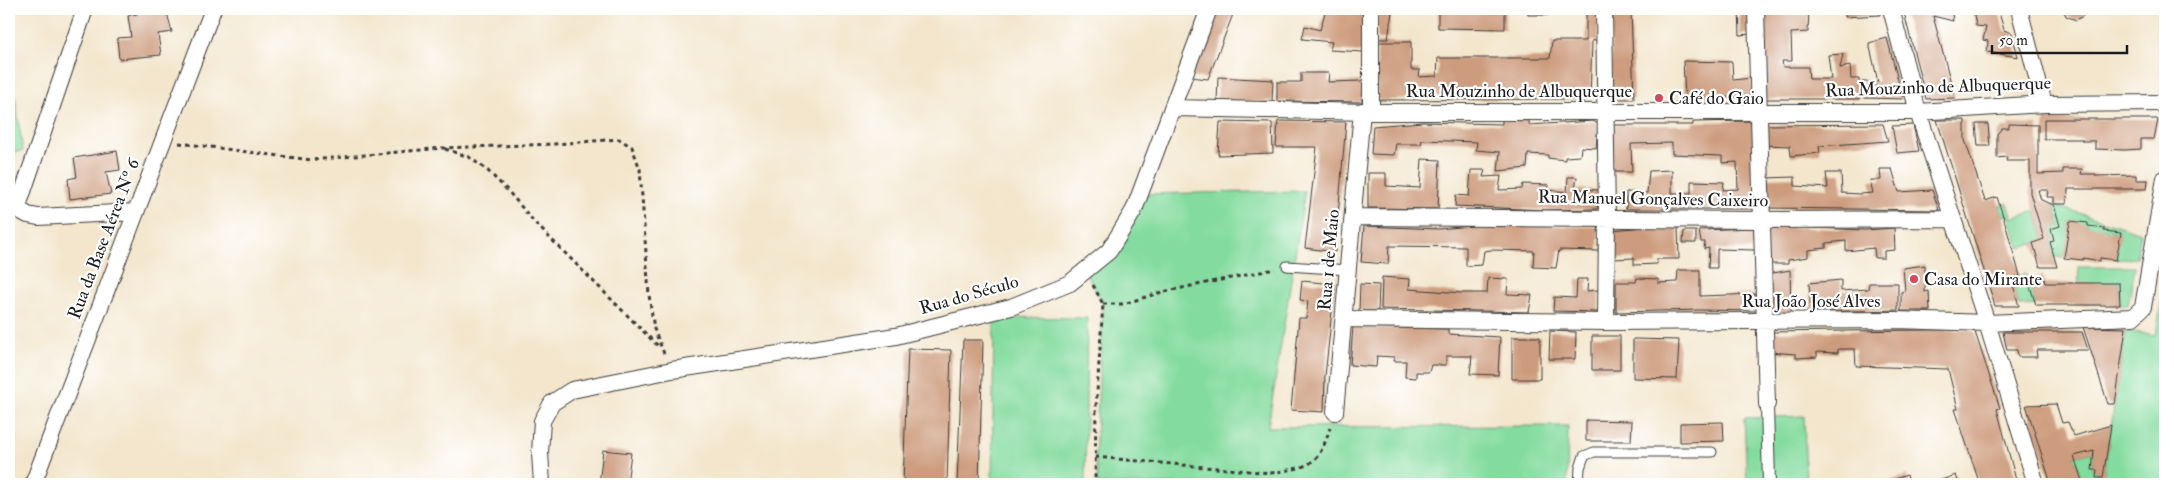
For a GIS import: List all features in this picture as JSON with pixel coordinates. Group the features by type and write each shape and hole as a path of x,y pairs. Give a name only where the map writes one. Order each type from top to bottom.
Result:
{"street":[{"path":"86,9 17,208 28,215 38,217 136,212"},
{"name":"Rua da Base Aérea Nº 6","path":"33,484 213,9"},
{"name":"Rua do Século","path":"542,484 540,453 542,421 546,412 557,399 572,390 583,386 672,370 896,336 1011,307 1070,283 1109,251 1134,210 1209,9"},
{"name":"Rua 1 de Maio","path":"1335,412 1353,217 1367,112 1371,9"},
{"path":"1604,9 1607,218 1606,322"},
{"path":"1756,9 1769,484"},
{"path":"1891,9 1918,112 1987,323 2036,484"},
{"path":"2019,9 2044,104"},
{"name":"Rua Mouzinho de Albuquerque","path":"1172,108 1367,112 1759,110 1918,112 2044,104 2165,103"},
{"name":"Rua João José Alves","path":"1345,319 1987,323 2133,317 2143,306 2165,178"},
{"name":"Rua Manuel Gonçalves Caixeiro","path":"1353,217 1761,220 1953,219"}],"lane":[{"path":"1287,266 1349,270"},
{"path":"1579,484 1580,468 1584,456 1594,452 1712,452"}],"path":[{"path":"165,135 181,144 311,160 442,148 555,144 619,139 632,147 640,169 649,295 654,329 672,370"},
{"path":"442,148 469,157 488,171 536,224 662,350"},
{"path":"1103,304 1123,304 1162,292 1287,266"},
{"path":"1085,270 1103,304 1096,407 1094,484"},
{"path":"1095,457 1271,473 1300,468 1316,460 1325,444 1335,412"}],"green space":[{"path":"9,56 23,151 9,153"},
{"path":"1305,191 1268,427 1568,426 1567,484 1098,484 1095,457 1103,304 1085,271 1109,251 1139,194"},
{"path":"2008,203 2013,218 2035,211 2044,239 2019,248 2009,215 2003,216 2000,206"},
{"path":"2054,205 2141,233 2136,258 2116,260 2120,233 2088,226 2064,258 2054,257 2050,242 2054,240 2051,229 2060,226"},
{"path":"2078,267 2135,267 2128,305 2120,305 2119,283 2079,284"},
{"path":"2026,274 2036,305 2019,306 2011,278"},
{"path":"2165,280 2165,484 2083,484 2074,456 2094,451 2092,470 2097,470 2096,478 2103,478 2126,331 2156,335"},
{"path":"994,317 1087,318 1085,484 992,484"},
{"path":"1804,416 1806,484 1747,484 1744,418"}],"building":[{"path":"137,9 166,9 172,32 158,34 161,55 119,59 117,38 131,37 128,16 137,14"},
{"path":"1164,9 1179,9 1177,14"},
{"path":"1217,9 1235,9 1208,79 1190,77"},
{"path":"1326,9 1366,9 1363,52 1330,50 1332,42 1302,39 1305,26 1320,30"},
{"path":"1378,9 1418,10 1392,12 1388,39 1377,39"},
{"path":"1438,9 1505,9 1505,29 1438,28"},
{"path":"1527,9 1549,9 1549,15 1528,15"},
{"path":"1586,9 1598,9 1598,40 1592,41 1590,99 1377,100 1377,42 1411,42 1411,70 1420,70 1419,77 1437,76 1438,58 1550,58 1552,41 1586,41"},
{"path":"1610,9 1631,9 1634,99 1612,99"},
{"path":"1739,9 1750,9 1751,34 1740,35"},
{"path":"1759,9 1809,9 1808,32 1791,33 1792,61 1782,61 1783,67 1808,67 1809,79 1831,79 1828,55 1843,54 1840,68 1850,66 1851,79 1859,79 1859,99 1763,99"},
{"path":"1845,9 1879,9 1880,15 1845,17"},
{"path":"1903,9 1939,9 1952,13 1953,21 1933,16 1955,98 1926,99"},
{"path":"1973,9 1998,9 2004,30 2012,33 2018,57 1987,52 1988,41 1983,40 1986,27 1976,26"},
{"path":"2063,9 2086,9 2083,16 2076,20 2066,16"},
{"path":"1887,38 1903,99 1864,98 1862,82 1878,82 1869,43"},
{"path":"1683,61 1732,62 1733,80 1752,78 1753,97 1685,98"},
{"path":"1301,73 1329,73 1328,82 1363,81 1362,102 1277,101 1277,82 1301,82"},
{"path":"1218,77 1273,80 1272,101 1217,103"},
{"path":"2044,119 2158,120 2154,139 2141,139 2141,149 2125,150 2095,149 2095,141 2082,141 2082,139 2044,139"},
{"path":"1502,120 1529,121 1529,125 1593,121 1598,124 1596,148 1581,147 1580,156 1565,157 1565,160 1548,158 1548,155 1528,154 1527,168 1498,171 1500,152 1476,150 1477,142 1422,140 1421,144 1396,144 1394,155 1371,154 1373,126 1422,122 1502,124"},
{"path":"1937,120 1965,120 1965,140 1985,201 1997,197 2003,216 2020,276 2011,278 2019,306 1995,306"},
{"path":"1278,121 1346,122 1335,252 1305,248 1317,147 1276,147"},
{"path":"1748,121 1753,125 1756,209 1626,209 1626,192 1647,193 1649,171 1672,170 1672,193 1691,193 1691,181 1724,182 1723,190 1738,189 1737,162 1722,163 1722,156 1672,154 1672,143 1631,144 1632,172 1612,172 1612,125 1693,125 1693,122"},
{"path":"1220,122 1272,123 1273,153 1218,155"},
{"path":"1883,124 1888,141 1819,146 1820,153 1791,156 1790,146 1764,145 1764,125"},
{"path":"1976,124 1988,124 1990,146 1978,146"},
{"path":"2009,124 2038,125 2038,174 2063,173 2063,169 2082,169 2081,174 2096,174 2096,176 2136,175 2136,180 2148,180 2147,189 2068,189 2067,204 2054,204 2054,197 2047,197 2048,190 2038,190 2041,200 2054,205 2060,226 2051,229 2054,241 2050,242 2057,267 2040,267 2033,243 2044,239 2030,193 2030,161 2006,161 2007,157 1997,158 1997,134 2002,128 2009,128"},
{"path":"1913,125 1919,151 1897,153 1892,126"},
{"path":"117,151 120,170 106,172 111,194 70,199 68,179 77,177 74,158"},
{"path":"1422,159 1440,160 1438,209 1368,208 1368,173 1386,173 1386,186 1420,188"},
{"path":"1880,169 1892,169 1899,192 1932,190 1939,210 1765,208 1765,178 1795,177 1795,186 1828,188 1826,173 1841,173 1842,193 1873,193 1870,180 1881,180"},
{"path":"1471,170 1485,170 1483,177 1501,176 1499,190 1522,189 1523,184 1549,185 1548,190 1567,192 1568,177 1577,177 1575,189 1599,190 1597,209 1545,210 1455,206 1456,195 1469,196"},
{"path":"2070,221 2088,223 2088,226 2104,228 2104,231 2121,233 2116,260 2100,258 2100,261 2083,258 2083,260 2064,258"},
{"path":"1492,224 1599,227 1598,251 1559,250 1556,268 1533,267 1534,251 1491,250 1484,251 1482,265 1466,266 1466,247 1389,246 1388,264 1361,262 1364,226 1439,229"},
{"path":"1656,226 1678,227 1679,259 1657,259 1657,264 1634,265 1634,258 1613,259 1612,230"},
{"path":"1787,227 1865,230 1894,228 1895,250 1884,251 1884,258 1875,258 1874,248 1846,251 1846,241 1826,243 1826,248 1808,250 1808,257 1788,260 1788,264 1766,264 1764,229"},
{"path":"1754,228 1755,250 1717,249 1717,268 1708,268 1709,248 1704,249 1705,242 1701,242 1699,230"},
{"path":"1684,231 1696,231 1696,243 1683,243"},
{"name":"Casa do Mirante","path":"1925,265 1925,292 1929,291 1930,311 1901,311 1901,292 1905,291 1903,268"},
{"path":"1678,270 1700,270 1700,296 1759,294 1759,311 1616,312 1616,282 1636,282 1637,278 1658,279 1658,283 1677,282"},
{"path":"1790,270 1791,313 1769,313 1768,274"},
{"path":"2043,275 2045,283 2119,283 2120,305 2036,305 2028,280"},
{"path":"1382,277 1410,279 1409,289 1462,293 1487,293 1488,278 1508,279 1507,294 1532,295 1529,312 1381,309"},
{"path":"1577,279 1588,279 1587,291 1599,290 1599,312 1553,311 1554,297 1576,298"},
{"path":"1841,280 1841,291 1868,289 1869,283 1898,283 1898,310 1811,312 1809,283"},
{"path":"1302,281 1335,284 1325,376 1324,412 1291,410 1299,318 1306,318 1308,301 1300,300"},
{"path":"1360,284 1379,285 1378,311 1359,311"},
{"path":"1353,327 1448,329 1448,334 1500,337 1498,375 1470,374 1472,356 1446,356 1446,365 1431,365 1429,372 1416,372 1416,378 1405,377 1406,361 1394,361 1394,357 1377,356 1376,367 1350,365"},
{"path":"2083,327 2126,328 2115,404 2108,404"},
{"path":"1969,330 1975,332 2000,408 1997,409 2016,480 2012,481 2012,484 1974,484 1979,482 1955,409 1958,409 1948,369 1856,366 1855,349 1838,349 1838,353 1817,352 1817,357 1796,358 1796,354 1769,352 1770,332"},
{"path":"1550,331 1576,332 1575,359 1549,359"},
{"path":"2003,332 2082,332 2088,350 2036,350 2037,357 2018,357 2017,350 2007,350"},
{"path":"1592,336 1620,336 1620,370 1592,370"},
{"path":"1512,337 1540,337 1540,379 1512,379"},
{"path":"1633,339 1679,340 1677,379 1633,378"},
{"path":"963,340 983,340 979,484 957,484"},
{"path":"908,349 951,350 947,484 903,484"},
{"path":"2056,404 2062,423 2068,422 2074,436 2111,425 2103,478 2096,478 2097,470 2092,470 2094,451 2074,456 2083,484 2051,484 2026,405"},
{"path":"1586,420 1632,421 1631,441 1586,441"},
{"path":"1723,422 1724,441 1680,442 1680,423"},
{"path":"603,450 631,453 627,484 599,484"},
{"path":"1907,475 1909,484 1879,484"},
{"path":"1956,475 1959,484 1929,484"},
{"path":"1026,482 1049,482 1049,484 1026,484"}],"place":[{"name":"Café do Gaio","path":"1659,98"},
{"name":"Casa do Mirante","path":"1914,279"}]}
